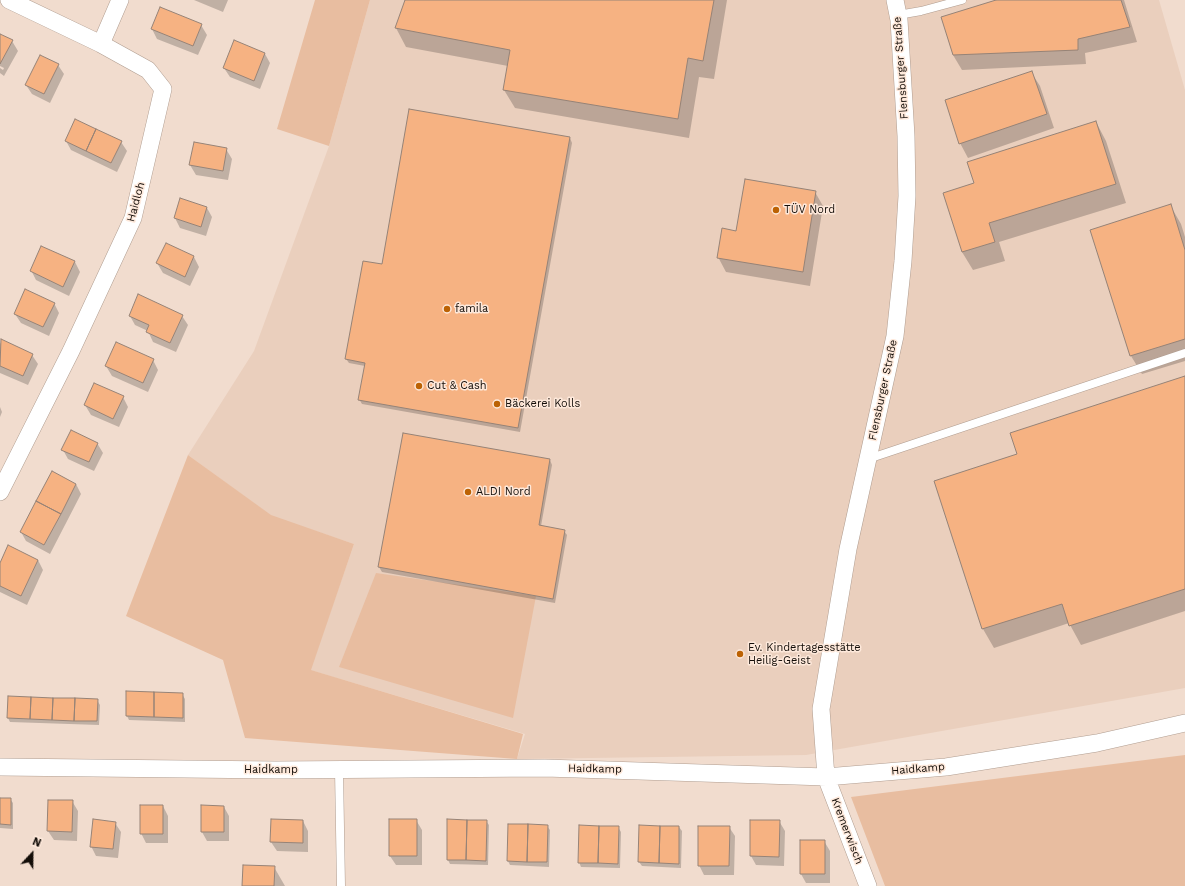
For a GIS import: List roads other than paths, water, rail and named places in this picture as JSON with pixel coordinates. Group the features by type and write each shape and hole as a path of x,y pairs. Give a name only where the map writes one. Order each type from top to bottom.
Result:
{"street":[{"name":"Haidloh","path":"0,492 71,352 133,218 163,89 148,70 101,44 10,0"},
{"path":"101,44 120,0"},
{"name":"Flensburger Straße","path":"826,776 821,709 848,549 895,336 904,254 907,196 907,144 896,7"},
{"name":"Haidkamp","path":"0,767 339,770 553,768 826,776 946,767 1097,744 1185,723"},
{"name":"Kremerwisch","path":"826,776 868,886"}],"lane":[{"path":"896,7 922,11 962,0"},
{"path":"868,459 1185,353"},
{"path":"339,770 341,886"}],"place":[{"name":"TÜV Nord","path":"776,210"},
{"name":"famila","path":"447,309"},
{"name":"Cut & Cash","path":"419,386"},
{"name":"Bäckerei Kolls","path":"497,404"},
{"name":"ALDI Nord","path":"468,492"},
{"name":"Ev. Kindertagesstätte Heilig-Geist","path":"740,654"}]}
